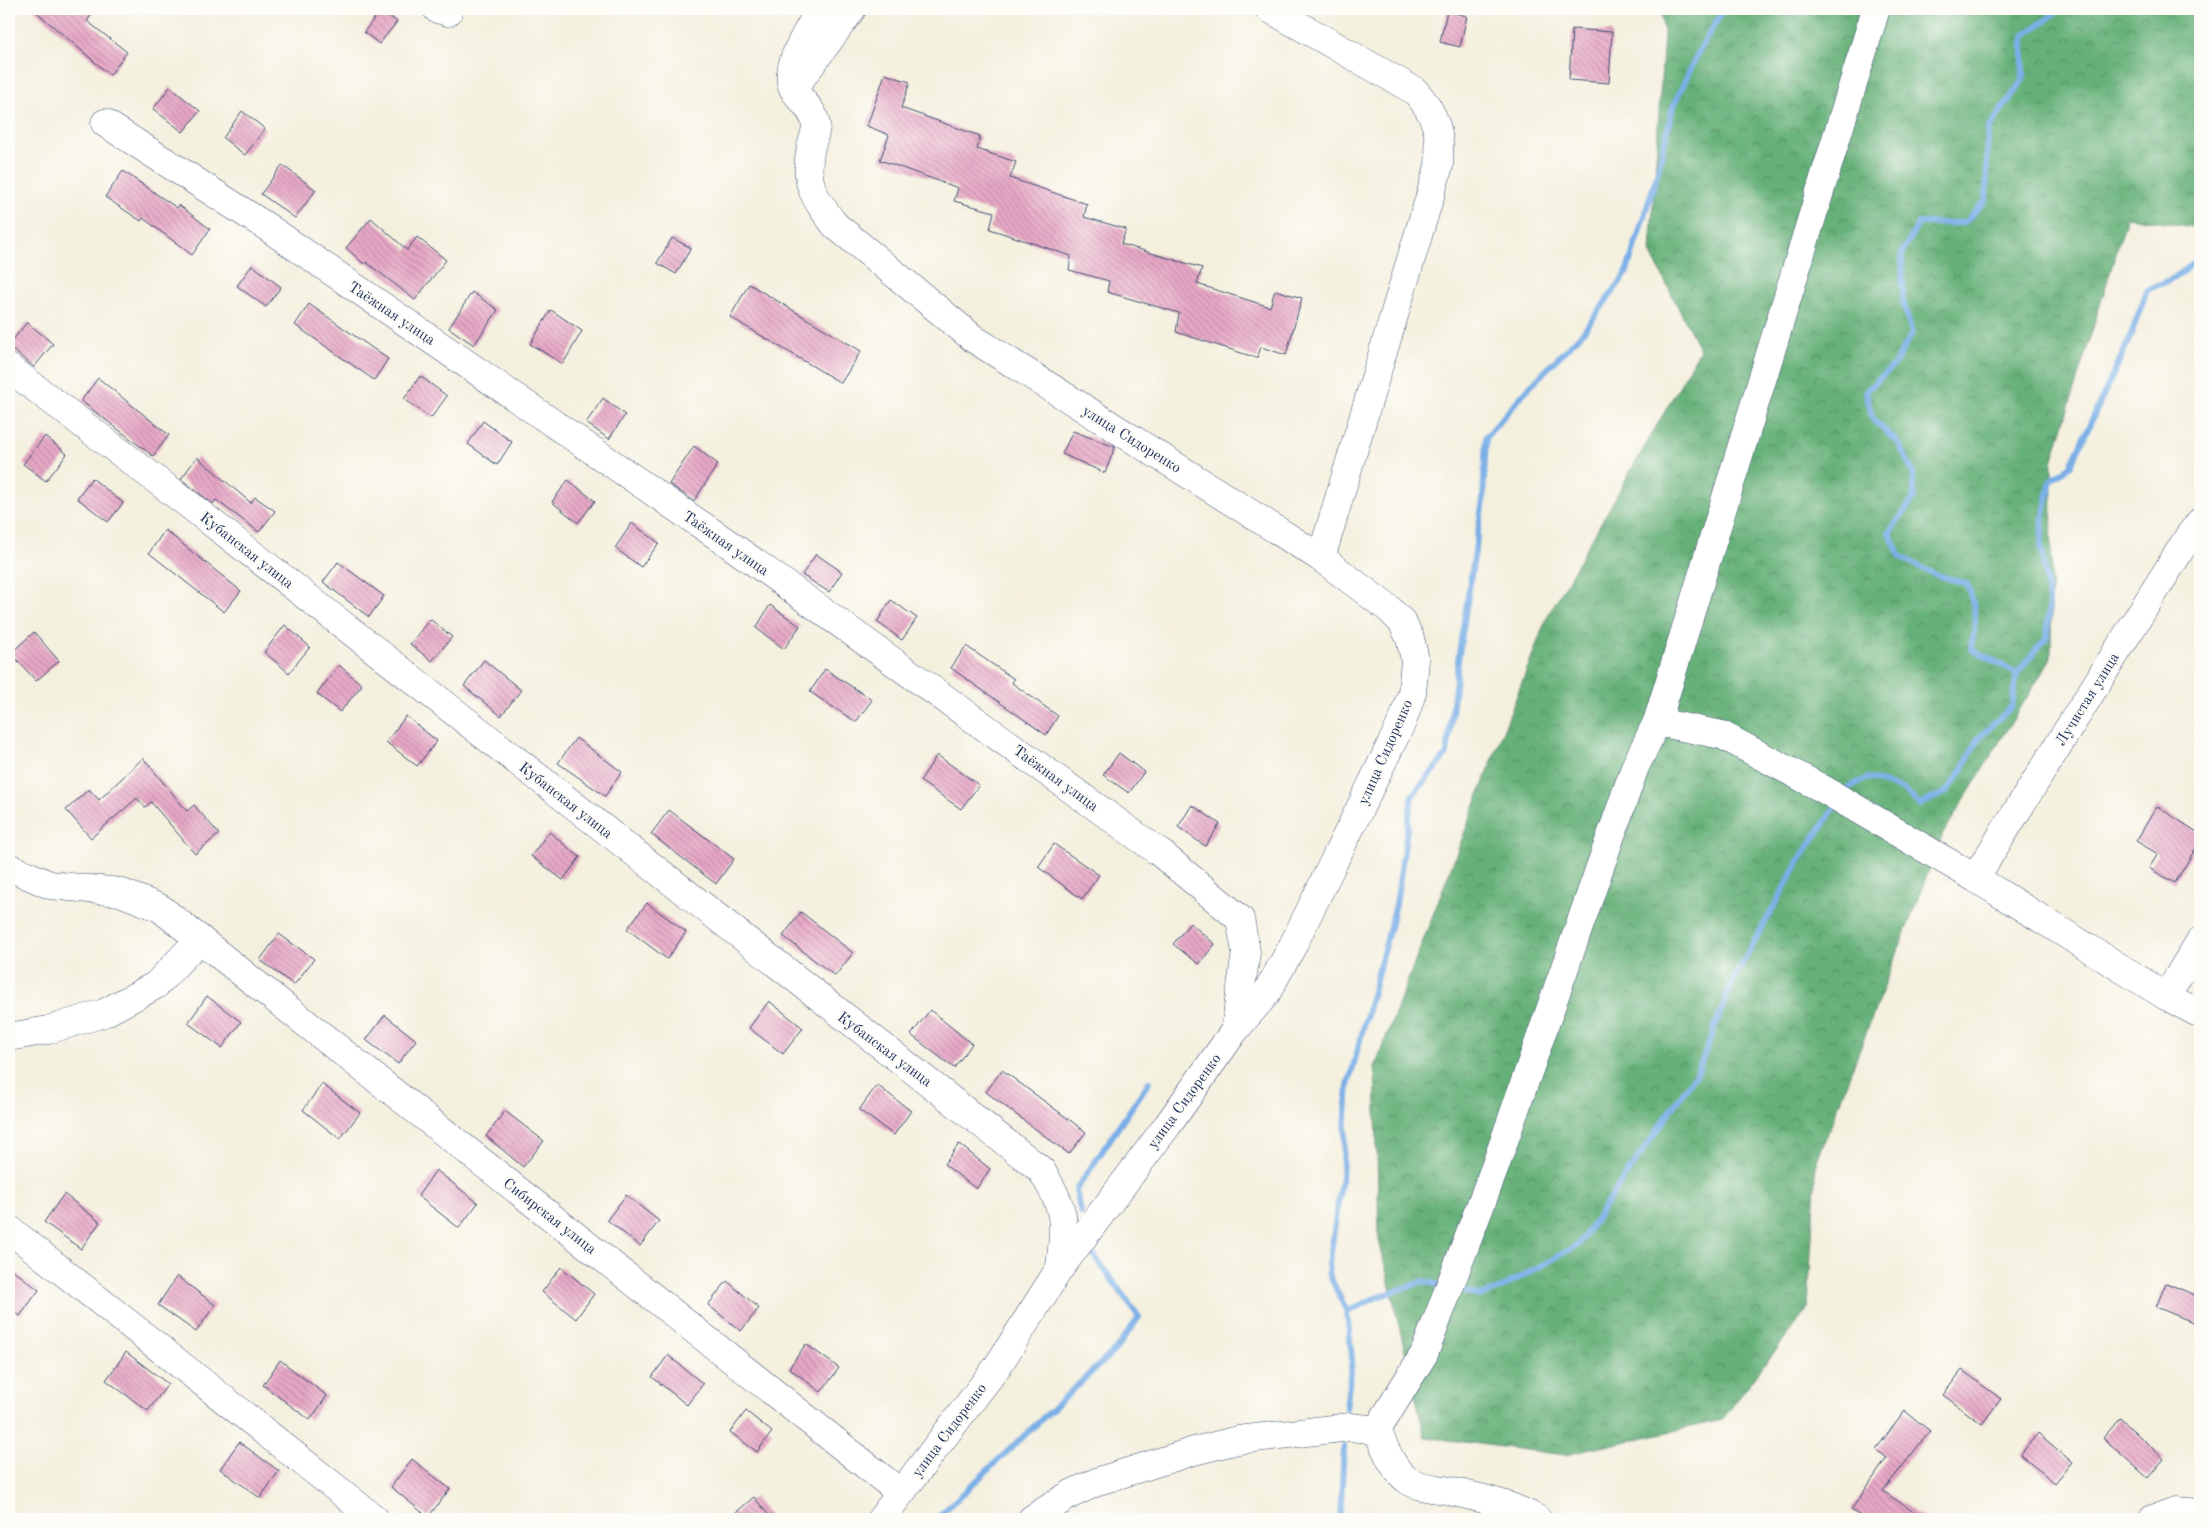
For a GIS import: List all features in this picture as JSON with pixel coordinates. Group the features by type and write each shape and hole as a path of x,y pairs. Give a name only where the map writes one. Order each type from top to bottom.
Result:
{"street":[{"path":"794,89 790,80 791,66 820,9"},
{"path":"794,89 852,9"},
{"path":"1270,9 1415,91 1425,102 1436,121 1441,144 1439,166 1320,558"},
{"path":"1377,1430 1424,1354 1495,1167 1634,767 1657,722 1876,9"},
{"name":"улица Сидоренко","path":"794,89 810,108 816,128 809,161 810,186 818,202 835,225 974,339 1320,558 1388,608 1402,622 1410,638 1416,660 1412,693 1403,720 1292,947 1266,994 1235,1030 1167,1126 1060,1268 997,1367 881,1519"},
{"name":"Таёжная улица","path":"105,123 267,227 720,538 1159,852 1240,919 1246,952 1235,1030"},
{"name":"Кубанская улица","path":"9,368 188,504 1041,1170 1057,1196 1065,1226 1060,1268"},
{"name":"Лучистая улица","path":"1975,878 2184,544 2200,522"},
{"path":"1657,722 1722,735 1823,789 1975,878 2166,996 2200,1014"},
{"name":"Сибирская улица","path":"9,867 50,886 120,892 160,908 901,1493"},
{"path":"9,1036 48,1030 104,1014 156,985 200,939"},
{"path":"2166,996 2200,941"},
{"path":"9,1229 376,1519"},
{"path":"1032,1519 1071,1494 1099,1480 1194,1451 1238,1440 1350,1427 1377,1430"},
{"path":"1377,1430 1389,1457 1406,1479 1423,1486 1486,1499 1522,1511 1537,1519"},
{"path":"2153,1519 2176,1511 2200,1513"}],"green space":[{"path":"1660,9 2200,9 2200,228 2127,217 2052,462 2051,658 1943,834 1816,1163 1808,1308 1722,1420 1565,1455 1425,1437 1379,1240 1375,1066 1547,617 1700,350 1650,252 1664,33"}],"building":[{"path":"33,9 96,9 87,21 127,52 110,75"},
{"path":"381,10 397,22 379,44 364,32"},
{"path":"1447,11 1467,16 1460,47 1440,42"},
{"path":"1572,29 1612,32 1609,83 1569,80"},
{"path":"885,74 910,82 901,108 980,136 977,149 1016,162 1010,178 1087,204 1084,217 1126,229 1121,244 1202,268 1197,284 1270,307 1275,290 1302,298 1286,355 1261,347 1257,358 1176,332 1179,313 1107,292 1109,281 1069,270 1071,256 990,229 994,212 954,201 958,188 880,160 889,135 867,126"},
{"path":"170,87 200,111 183,132 153,109"},
{"path":"242,111 265,129 245,155 223,138"},
{"path":"282,165 316,190 295,218 261,194"},
{"path":"123,171 177,208 179,205 210,229 192,255 143,218 141,221 105,197"},
{"path":"371,218 407,250 417,237 446,260 415,300 366,262 364,264 346,248"},
{"path":"672,238 691,248 676,274 657,263"},
{"path":"252,265 281,287 266,307 237,286"},
{"path":"749,284 861,351 841,383 730,317"},
{"path":"472,292 498,310 474,345 449,328"},
{"path":"309,304 388,359 374,380 295,325"},
{"path":"551,310 582,331 563,364 530,344"},
{"path":"27,322 53,344 34,367 9,347"},
{"path":"420,376 447,396 431,418 404,399"},
{"path":"98,378 169,435 153,456 81,401"},
{"path":"603,398 625,415 609,439 586,423"},
{"path":"483,421 512,442 497,465 468,444"},
{"path":"1073,431 1115,447 1105,473 1062,454"},
{"path":"45,436 67,454 46,481 23,464"},
{"path":"694,446 718,464 694,501 669,484"},
{"path":"197,457 251,503 255,497 275,511 259,532 216,500 213,504 181,479"},
{"path":"92,478 123,503 108,522 77,498"},
{"path":"568,480 595,501 578,523 552,502"},
{"path":"632,523 659,543 641,567 615,548"},
{"path":"165,530 241,591 224,612 149,553"},
{"path":"816,554 842,572 829,592 802,575"},
{"path":"338,562 384,596 369,617 323,582"},
{"path":"891,600 917,618 902,640 877,622"},
{"path":"770,605 800,626 784,649 756,628"},
{"path":"430,619 452,637 432,661 410,644"},
{"path":"285,625 310,647 289,673 264,652"},
{"path":"34,632 59,661 36,681 11,653"},
{"path":"966,646 1014,679 1012,683 1058,716 1046,735 951,668"},
{"path":"484,660 521,690 501,716 464,686"},
{"path":"339,665 362,685 340,712 317,694"},
{"path":"825,669 872,700 856,722 810,692"},
{"path":"406,716 437,741 417,766 386,742"},
{"path":"576,738 622,772 605,796 558,763"},
{"path":"1119,753 1144,772 1129,793 1103,775"},
{"path":"937,755 979,785 961,809 920,781"},
{"path":"143,758 187,811 194,805 219,834 195,854 151,802 145,807 137,798 91,838 66,810 89,789 99,800"},
{"path":"1192,805 1220,824 1205,846 1178,827"},
{"path":"2157,806 2200,834 2200,841 2175,883 2149,868 2158,854 2136,841"},
{"path":"669,810 734,859 716,884 651,834"},
{"path":"549,832 580,857 563,880 531,856"},
{"path":"1054,844 1099,875 1082,899 1038,867"},
{"path":"647,903 686,932 667,959 627,929"},
{"path":"801,912 853,953 835,976 783,936"},
{"path":"1190,923 1215,944 1199,964 1173,944"},
{"path":"279,934 314,959 294,985 260,960"},
{"path":"207,996 241,1022 222,1048 188,1023"},
{"path":"769,1001 803,1028 783,1054 749,1028"},
{"path":"930,1010 972,1044 954,1068 911,1035"},
{"path":"385,1015 416,1040 398,1064 366,1040"},
{"path":"1002,1070 1086,1132 1069,1154 986,1092"},
{"path":"322,1084 360,1113 340,1139 303,1110"},
{"path":"877,1085 911,1111 894,1135 859,1110"},
{"path":"505,1111 544,1141 523,1167 486,1136"},
{"path":"959,1144 990,1169 976,1189 944,1164"},
{"path":"436,1170 478,1203 459,1228 418,1196"},
{"path":"64,1194 100,1222 81,1249 44,1222"},
{"path":"626,1195 659,1221 640,1246 607,1220"},
{"path":"9,1267 39,1290 20,1316 9,1307"},
{"path":"561,1267 594,1294 576,1319 542,1292"},
{"path":"177,1276 215,1305 196,1332 158,1305"},
{"path":"727,1281 759,1308 741,1331 708,1305"},
{"path":"2166,1283 2200,1297 2200,1325 2156,1307"},
{"path":"806,1344 839,1368 821,1392 789,1368"},
{"path":"126,1352 168,1384 148,1411 106,1380"},
{"path":"668,1355 703,1384 687,1405 652,1377"},
{"path":"280,1360 327,1396 310,1420 263,1385"},
{"path":"1962,1370 2001,1399 1982,1424 1943,1395"},
{"path":"746,1411 772,1432 757,1452 730,1432"},
{"path":"1905,1411 1930,1431 1883,1491 1924,1519 1864,1519 1851,1510 1887,1458 1876,1449"},
{"path":"2120,1418 2164,1459 2148,1478 2103,1438"},
{"path":"2038,1433 2072,1462 2055,1483 2020,1455"},
{"path":"239,1442 279,1471 260,1498 220,1469"},
{"path":"412,1459 450,1489 428,1517 391,1487"},
{"path":"754,1497 772,1519 728,1519"}],"waterway":[{"path":"1346,1408 1352,1360 1347,1312 1328,1272 1342,1176 1348,1086 1396,904 1412,796 1447,754 1459,653 1483,500 1486,437 1523,394 1584,331 1626,274 1656,178 1673,106 1701,47 1724,9"},
{"path":"2017,673 1971,649 1975,616 1967,584 1934,574 1901,557 1889,533 1914,498 1913,472 1899,444 1872,418 1866,391 1894,365 1912,333 1903,301 1902,253 1919,223 1964,223 1986,200 1988,129 2023,80 2023,36 2053,15 2057,9"},
{"path":"1844,794 1849,787 1868,778 1905,790 1919,805 1946,792 1961,772 1977,740 2012,706 2017,673 2047,637 2049,601 2041,546 2043,518 2051,480 2071,465 2129,340 2147,290 2174,278 2200,258"},
{"path":"1455,1289 1481,1296 1501,1288 1578,1245 1698,1071 1733,980 1803,854 1837,804"},
{"path":"1081,1213 1076,1190 1149,1082"},
{"path":"936,1519 1116,1349 1139,1317 1090,1250"},
{"path":"1347,1312 1375,1298 1424,1281 1443,1286"},
{"path":"1340,1519 1344,1447"}]}
